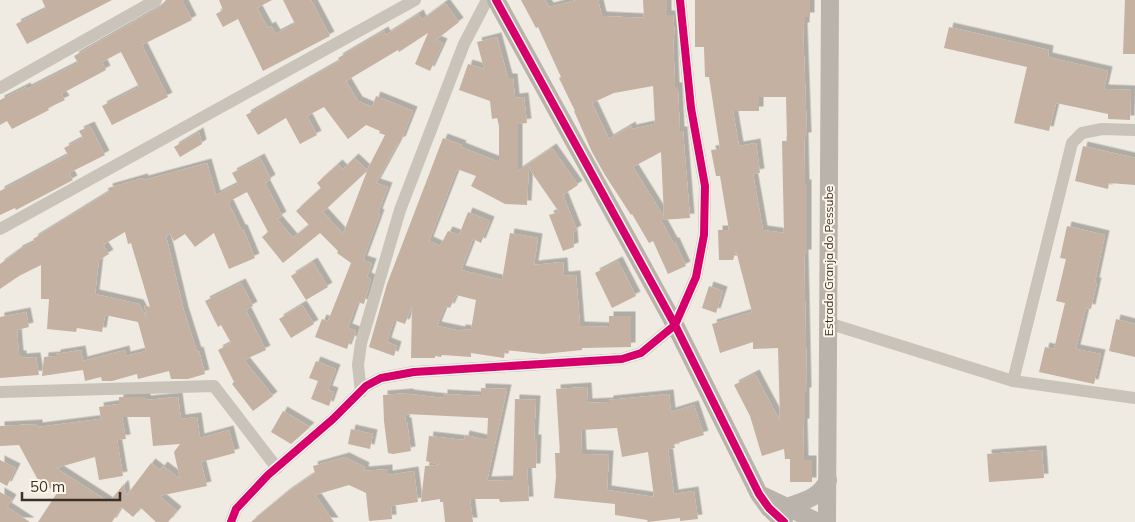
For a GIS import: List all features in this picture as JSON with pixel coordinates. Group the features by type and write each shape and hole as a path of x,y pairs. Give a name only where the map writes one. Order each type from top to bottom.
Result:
{"street":[{"path":"0,88 156,0"},
{"path":"0,229 415,0"},
{"path":"361,392 358,365 361,343 400,210 464,44 487,0"},
{"path":"496,0 675,325 767,508 818,522"},
{"path":"231,522 236,509 277,468 333,419 366,386 381,378 414,372 622,359 641,353 675,325 696,277 704,235 706,186 691,108 680,0"},
{"name":"Estrada Granja do Pessube","path":"827,522 830,0"},
{"path":"1012,380 1072,143 1082,133 1102,129 1135,130"},
{"path":"828,323 1012,380 1135,398"},
{"path":"0,392 214,386 277,468"},
{"path":"785,514 824,490 828,480"}],"building":[{"path":"42,0 112,0 27,44 16,24 46,9"},
{"path":"166,0 182,0 192,20 142,45 168,97 112,125 102,106 139,87 121,52 102,62 106,70 61,94 65,100 48,108 49,110 12,129 7,121 0,125 0,100 26,87 27,89 78,63 74,56 160,7"},
{"path":"219,0 272,0 257,8 268,28 271,26 276,34 295,24 283,0 311,0 330,36 263,71 238,19 223,27 216,14 223,10"},
{"path":"521,0 545,0 549,7 577,0 598,0 602,16 644,18 643,0 667,0 667,15 673,15 675,87 678,87 680,131 683,131 690,218 661,220 673,242 675,242 686,266 668,274 653,241 649,243 605,175 592,152 538,27 536,28","holes":["653,86 655,124 632,129 631,126 609,139 592,103 614,93","661,152 664,217 633,167"]},
{"path":"695,0 810,0 810,17 805,17 805,27 803,27 807,137 804,137 805,184 807,184 807,254 804,254 807,392 805,392 805,423 803,423 804,460 812,460 812,482 790,482 790,459 785,459 784,449 762,456 750,416 734,385 755,374 780,421 778,348 753,349 753,342 720,353 712,324 752,312 736,251 733,260 719,260 718,230 729,230 720,176 716,176 711,150 720,149 709,77 705,77 704,47 695,47","holes":["759,97 786,97 787,141 782,141 784,233 763,230 753,174 760,173 756,143 739,146 733,111 759,111"]},
{"path":"1125,0 1135,0 1135,54 1123,54"},
{"path":"445,3 459,22 436,40 443,43 430,71 415,64 428,33 399,52 398,50 346,81 358,101 372,107 376,96 413,111 401,141 399,141 376,183 388,187 363,260 372,263 367,277 371,279 364,304 357,302 348,328 356,331 353,341 350,340 347,349 315,337 322,319 328,321 351,263 337,253 338,251 320,233 283,263 262,237 268,232 247,192 228,202 241,229 243,229 255,258 229,269 214,233 195,247 185,234 174,241 170,234 166,236 184,311 197,352 199,351 205,374 188,379 171,379 169,371 138,379 137,374 112,381 102,381 101,377 85,381 83,370 42,376 44,357 56,356 56,354 81,350 83,361 125,350 126,356 146,351 138,322 105,315 102,332 77,328 76,332 47,329 49,299 41,299 41,265 19,276 0,289 0,264 18,250 35,242 33,239 109,192 108,188 207,163 216,195 238,184 232,173 260,158 271,179 265,183 282,216 277,219 293,238 309,225 296,211 321,188 317,183 338,164 343,169 354,158 367,170 385,135 366,125 348,139 324,107 307,116 317,135 300,144 286,118 258,135 246,115 340,61 338,58 384,31 386,35 419,14 422,20","holes":["367,171 343,234 323,212","125,232 128,244 131,243 150,307 144,305 147,318 139,304 95,294 99,260 109,254 103,245"]},
{"path":"949,27 1049,50 1048,57 1108,71 1104,89 1131,90 1130,120 1108,119 1108,114 1056,103 1049,131 1014,123 1027,67 944,48"},
{"path":"497,37 508,78 513,78 515,98 524,97 527,123 518,124 518,171 552,148 578,185 563,195 577,230 573,232 574,247 563,251 549,215 559,212 529,166 527,205 505,204 471,186 476,176 457,169 429,241 440,246 448,231 459,235 468,212 490,221 481,243 473,239 461,270 502,280 510,233 538,238 534,265 563,262 564,276 576,275 580,326 609,327 609,316 631,316 631,347 582,348 582,350 543,354 505,350 504,358 471,353 471,357 442,355 441,357 435,356 435,358 411,358 412,305 405,324 394,320 387,342 397,346 394,356 369,347 387,284 443,138 499,162 499,126 497,118 492,119 490,101 459,90 468,64 484,69 477,42","holes":["456,295 476,300 471,330 461,329 461,331 437,326 445,306 450,308"]},
{"path":"90,126 105,155 69,173 73,180 16,210 15,208 0,215 0,191 68,155 64,148 83,138 79,131"},
{"path":"199,132 202,144 180,157 174,147"},
{"path":"1083,146 1135,158 1135,185 1109,183 1108,189 1075,181"},
{"path":"1067,226 1105,235 1091,309 1086,308 1076,349 1101,354 1094,384 1039,372 1045,347 1054,349 1065,303 1056,301 1066,259 1060,258"},
{"path":"618,261 636,296 612,308 595,273"},
{"path":"313,262 328,287 306,300 291,276"},
{"path":"241,283 253,306 246,310 266,350 244,360 273,396 253,411 232,384 234,382 218,350 231,343 221,325 218,327 205,301"},
{"path":"709,286 723,291 716,313 702,308"},
{"path":"302,305 314,324 291,338 279,319"},
{"path":"26,312 29,327 17,330 19,355 22,355 22,358 36,357 39,375 0,378 0,317"},
{"path":"1116,319 1135,324 1135,357 1109,351"},
{"path":"316,361 336,369 328,390 334,392 329,406 311,399 318,381 309,378"},
{"path":"587,387 588,403 669,394 671,412 694,405 704,435 674,444 675,448 668,449 674,494 694,491 698,519 680,521 680,518 648,522 647,520 615,515 615,504 554,498 556,477 555,453 560,453 556,389","holes":["617,428 622,457 648,452 654,497 607,490 609,455 582,454 581,430"]},
{"path":"481,388 507,389 487,481 513,480 515,399 536,400 534,439 537,439 536,468 527,468 529,501 500,502 499,499 470,499 473,522 445,522 443,502 440,502 440,499 421,502 425,466 440,465 426,461 429,436 464,440 465,435 487,440 488,418 406,414 405,422 407,422 411,451 388,453 383,395 409,393 443,398 443,394 481,396"},
{"path":"119,397 146,397 146,400 178,397 181,419 197,417 200,438 229,430 235,453 201,462 207,486 159,496 177,511 168,522 156,522 141,508 133,517 121,507 112,522 38,522 57,493 38,480 19,445 0,446 0,426 38,424 38,427 101,419 99,407 119,404","holes":["122,417 150,417 153,446 180,444 174,452 180,479 163,466 160,470 151,463 126,496 124,484 109,502 56,468 95,457 99,480 123,476 117,440 126,439"]},
{"path":"283,411 310,427 291,444 271,432"},
{"path":"351,429 373,434 370,449 348,444"},
{"path":"1042,450 1044,478 989,482 987,454"},
{"path":"345,457 365,467 364,471 388,469 388,475 414,471 418,502 391,506 392,519 369,521 366,493 349,485 315,495 334,522 251,522 286,493 315,473 313,466"},
{"path":"0,460 16,468 7,486 0,482"},
{"path":"0,492 12,499 7,507 30,522 0,522"}],"cycle path":[{"path":"496,0 675,325 759,494 769,508 784,522"},
{"path":"231,522 236,509 268,475 333,419 366,386 381,378 414,372 622,359 641,353 675,325 696,277 704,235 705,186 691,108 680,0"}]}
